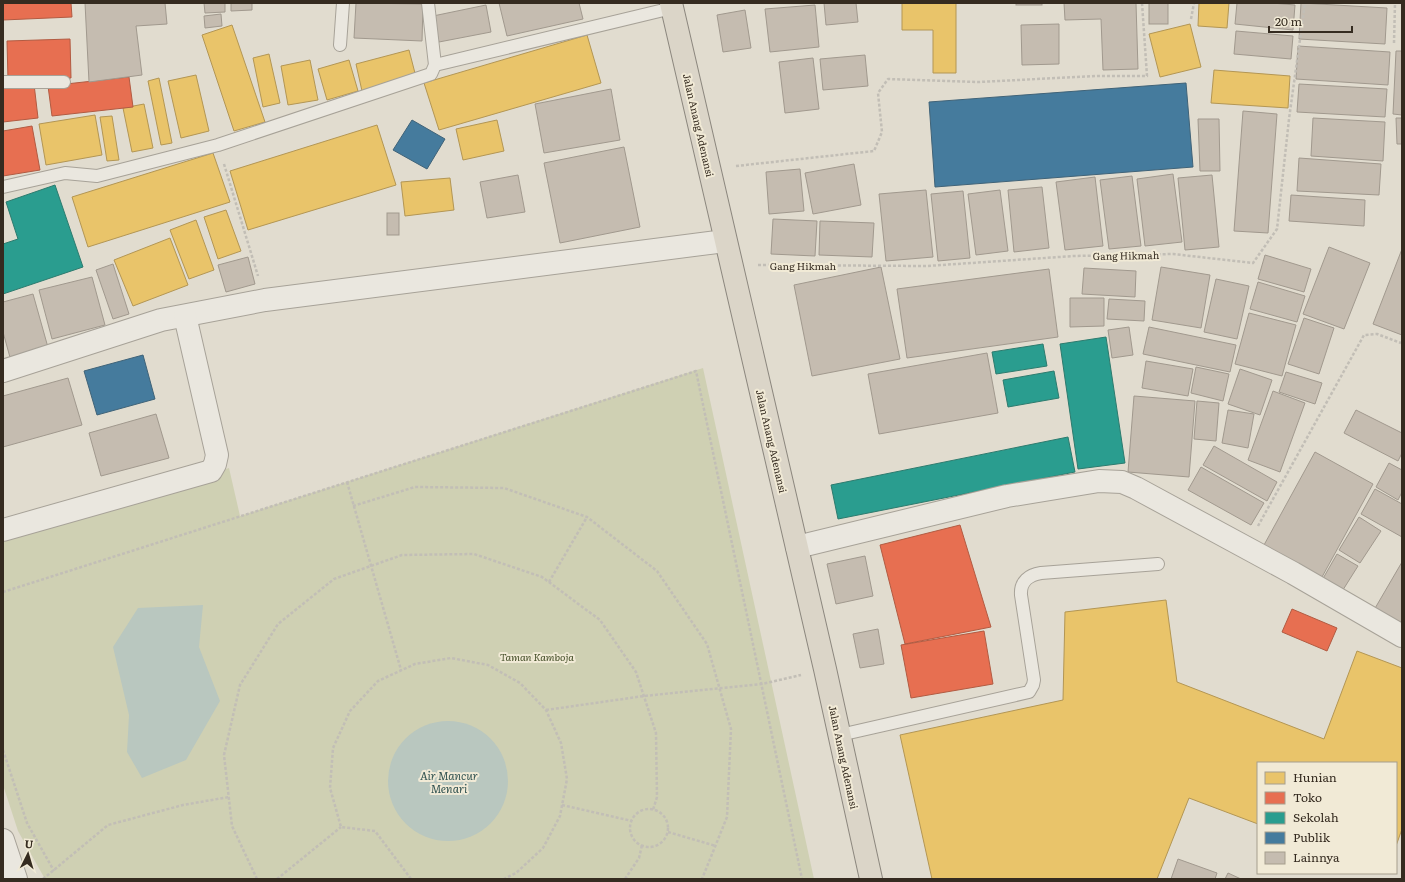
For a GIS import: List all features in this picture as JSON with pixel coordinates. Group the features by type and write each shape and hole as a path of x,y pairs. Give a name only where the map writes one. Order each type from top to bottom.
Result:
{"highway":[{"name":"Jalan Anang Adenansi","path":"671,5 825,669 871,879"}],"street":[{"path":"3,371 161,320 265,300 725,241"},
{"path":"3,530 211,472 217,455 185,316"},
{"path":"796,547 1007,496 1099,481 1122,482 1246,547 1402,636"},
{"path":"3,840 16,879"}],"lane":[{"path":"340,45 343,3"},
{"path":"3,188 65,173 97,176 218,145 431,74 435,65 428,3"},
{"path":"435,65 671,5"},
{"path":"3,82 64,82"},
{"path":"840,735 1029,692 1034,685 1034,680 1020,594 1021,587 1026,579 1032,575 1041,573 1158,564"}],"path":[{"path":"709,169 874,151 882,132 878,93 888,79 978,82 1097,76 1147,76 1142,3"},
{"path":"1191,19 1194,3"},
{"name":"Gang Hikmah","path":"731,265 927,266 1074,256 1173,254 1253,262 1277,229 1289,119 1305,3"},
{"path":"1394,43 1395,3"},
{"path":"218,145 265,300"},
{"path":"1246,547 1364,335 1377,334 1401,342"},
{"path":"3,592 696,371 802,879"},
{"path":"347,482 402,670"},
{"path":"353,506 415,487 504,488 587,517 657,571 707,644 731,729 727,817 702,879"},
{"path":"550,582 587,517"},
{"path":"257,879 232,826 224,755 240,685 278,624 334,579 402,555 474,554 542,577 600,620 636,672 656,733 657,797 653,810"},
{"path":"341,827 330,788 333,748 350,711 378,681 415,664 451,658 488,665 520,683 546,710 561,743 567,779 560,816 542,848 516,873 504,879"},
{"path":"546,710 644,696 762,684 825,669"},
{"path":"3,750 28,823 54,871"},
{"path":"43,879 108,825 183,805 229,797"},
{"path":"562,805 632,821"},
{"path":"653,810 663,816 666,821 668,826 666,838 657,845 651,847 642,845 634,839 631,834 630,827 632,821 640,812 653,810"},
{"path":"277,879 341,827 375,831 411,879"},
{"path":"668,832 716,846"},
{"path":"625,879 639,858 642,845"}],"green space":[{"name":"Taman Kamboja","path":"703,368 814,879 45,879 18,831 3,785 3,537 229,468 240,516"}],"water":[{"path":"203,605 199,647 220,701 186,760 142,778 127,752 129,715 113,647 138,608"},
{"name":"Air Mancur Menari","path":"448,721 460,722 471,726 481,731 490,739 498,748 503,758 507,769 507,793 503,804 498,814 490,823 481,831 471,836 460,840 448,841 436,840 425,836 415,831 406,823 398,814 393,804 389,793 388,781 389,769 393,758 398,748 406,739 415,731 425,726 436,722"}],"building: Hunian":[{"path":"902,3 956,3 956,73 933,73 933,30 902,30"},
{"path":"1199,3 1229,3 1227,28 1198,26"},
{"path":"1190,24 1201,67 1160,77 1149,34"},
{"path":"232,25 265,122 234,131 202,35"},
{"path":"587,35 601,83 439,130 424,83"},
{"path":"409,50 416,77 362,91 356,64"},
{"path":"269,54 280,103 263,107 253,58"},
{"path":"310,60 318,100 288,105 281,66"},
{"path":"349,60 358,91 327,100 318,69"},
{"path":"1214,70 1290,76 1288,108 1211,103"},
{"path":"196,75 209,131 181,138 168,81"},
{"path":"159,78 172,143 161,145 148,81"},
{"path":"144,104 153,148 132,152 123,108"},
{"path":"95,115 102,155 46,165 39,124"},
{"path":"112,116 119,160 107,161 100,117"},
{"path":"497,120 504,151 463,160 456,129"},
{"path":"377,125 396,185 248,230 230,171"},
{"path":"213,153 230,202 88,247 72,197"},
{"path":"450,178 454,210 405,216 401,182"},
{"path":"226,210 241,251 218,259 204,217"},
{"path":"196,220 214,270 189,279 170,230"},
{"path":"170,238 188,285 133,306 114,260"},
{"path":"1166,600 1177,682 1324,739 1357,651 1402,668 1402,829 1397,843 1397,762 1257,762 1257,824 1189,798 1157,879 932,879 900,735 1063,700 1065,612"}],"building: Toko":[{"path":"3,3 71,3 72,17 3,20"},
{"path":"70,39 71,78 8,80 7,41"},
{"path":"129,77 133,107 52,116 48,86"},
{"path":"34,84 38,118 3,122 3,87"},
{"path":"32,126 40,170 3,176 3,131"},
{"path":"960,525 991,627 905,644 880,545"},
{"path":"1292,609 1337,628 1327,651 1282,632"},
{"path":"984,631 993,684 911,698 901,645"}],"building: Sekolah":[{"path":"55,185 83,267 3,294 3,244 18,239 6,202"},
{"path":"1106,337 1125,463 1078,469 1060,344"},
{"path":"1043,344 1047,366 996,374 992,352"},
{"path":"1054,371 1059,398 1008,407 1003,380"},
{"path":"1068,437 1075,472 838,519 831,485"}],"building: Publik":[{"path":"1186,83 1193,167 935,187 929,102"},
{"path":"412,120 445,139 427,169 393,150"},
{"path":"143,355 155,399 97,415 84,371"}],"building: Lainnya":[{"path":"85,3 165,3 167,24 136,26 142,75 89,82"},
{"path":"204,3 225,3 225,12 205,13"},
{"path":"231,3 252,3 252,10 231,11"},
{"path":"356,3 423,4 422,41 354,38"},
{"path":"499,3 579,3 583,19 507,36"},
{"path":"824,3 856,3 858,22 826,25"},
{"path":"1016,3 1042,3 1042,5 1016,5"},
{"path":"1064,3 1136,3 1138,69 1103,70 1101,19 1065,20"},
{"path":"1149,3 1168,3 1168,24 1149,24"},
{"path":"1237,3 1272,3 1295,5 1293,30 1235,24"},
{"path":"1301,3 1387,8 1385,44 1299,39"},
{"path":"486,5 491,32 439,42 433,16"},
{"path":"815,5 819,47 770,52 765,9"},
{"path":"745,10 751,48 723,52 717,15"},
{"path":"221,14 222,26 205,28 204,16"},
{"path":"1059,24 1059,64 1022,65 1021,25"},
{"path":"1236,31 1293,36 1291,59 1234,54"},
{"path":"1298,46 1390,52 1388,85 1296,79"},
{"path":"1396,51 1402,51 1402,115 1393,114"},
{"path":"865,55 868,86 823,90 820,59"},
{"path":"813,58 819,109 785,113 779,62"},
{"path":"1299,84 1387,89 1385,117 1297,112"},
{"path":"611,89 620,140 544,153 535,104"},
{"path":"1243,111 1277,114 1268,233 1234,231"},
{"path":"1313,118 1385,122 1383,161 1311,156"},
{"path":"1396,118 1402,118 1402,144 1397,144"},
{"path":"1198,119 1219,119 1220,171 1200,171"},
{"path":"624,147 640,227 560,243 544,163"},
{"path":"1299,158 1381,164 1379,195 1297,191"},
{"path":"854,164 861,205 813,214 805,173"},
{"path":"800,169 804,211 769,214 766,172"},
{"path":"1173,174 1182,242 1145,246 1137,179"},
{"path":"518,175 525,212 487,218 480,182"},
{"path":"1212,175 1219,247 1185,250 1178,178"},
{"path":"1132,176 1141,246 1109,249 1100,180"},
{"path":"1095,177 1103,246 1065,250 1056,182"},
{"path":"1042,187 1049,248 1014,252 1008,190"},
{"path":"926,190 933,257 886,261 879,194"},
{"path":"1000,190 1008,251 976,255 968,194"},
{"path":"963,191 970,258 938,261 931,194"},
{"path":"1291,195 1365,200 1364,226 1289,221"},
{"path":"387,213 399,213 399,235 387,235"},
{"path":"773,219 817,221 815,256 771,254"},
{"path":"820,221 874,223 872,257 819,255"},
{"path":"1329,247 1370,263 1344,329 1303,314"},
{"path":"1402,249 1402,335 1373,324"},
{"path":"1265,255 1311,269 1304,292 1258,279"},
{"path":"248,257 255,284 226,292 218,265"},
{"path":"113,264 129,314 113,319 96,270"},
{"path":"881,267 900,359 812,376 794,285"},
{"path":"1161,267 1210,275 1201,328 1152,320"},
{"path":"1084,268 1136,271 1135,297 1082,294"},
{"path":"1049,269 1058,337 907,358 897,289"},
{"path":"92,277 105,325 52,339 39,290"},
{"path":"1216,279 1249,286 1237,339 1204,332"},
{"path":"1258,282 1305,296 1297,322 1250,309"},
{"path":"33,294 49,351 11,361 3,332 3,302"},
{"path":"1070,298 1104,298 1104,326 1070,327"},
{"path":"1109,299 1145,301 1144,321 1107,319"},
{"path":"1249,313 1296,325 1282,376 1235,364"},
{"path":"1304,318 1334,328 1319,374 1288,364"},
{"path":"1129,327 1133,355 1112,358 1108,330"},
{"path":"1149,327 1236,345 1230,372 1143,354"},
{"path":"987,353 998,413 879,434 868,374"},
{"path":"1146,361 1193,369 1188,396 1142,388"},
{"path":"1196,367 1229,374 1223,401 1191,393"},
{"path":"1240,369 1272,380 1260,415 1228,404"},
{"path":"1286,372 1322,383 1315,404 1279,392"},
{"path":"68,378 82,425 3,447 3,396"},
{"path":"1273,391 1305,403 1280,472 1248,460"},
{"path":"1134,396 1195,401 1189,477 1128,472"},
{"path":"1197,401 1219,403 1216,441 1194,439"},
{"path":"1228,410 1254,414 1248,448 1222,443"},
{"path":"1356,410 1402,433 1402,453 1398,461 1344,433"},
{"path":"156,414 169,458 101,476 89,433"},
{"path":"1214,446 1277,482 1267,501 1203,465"},
{"path":"1315,452 1373,484 1322,577 1264,545"},
{"path":"1389,463 1402,470 1402,492 1398,500 1376,487"},
{"path":"1201,467 1264,503 1251,525 1188,490"},
{"path":"1375,489 1402,504 1402,537 1361,514"},
{"path":"1359,517 1381,531 1360,563 1339,550"},
{"path":"1337,554 1358,566 1341,593 1321,582"},
{"path":"865,556 873,596 836,604 827,564"},
{"path":"1402,562 1402,626 1374,610"},
{"path":"878,629 884,664 860,668 853,634"},
{"path":"1178,859 1217,873 1215,879 1171,879"},
{"path":"1228,873 1241,879 1225,879"}]}
